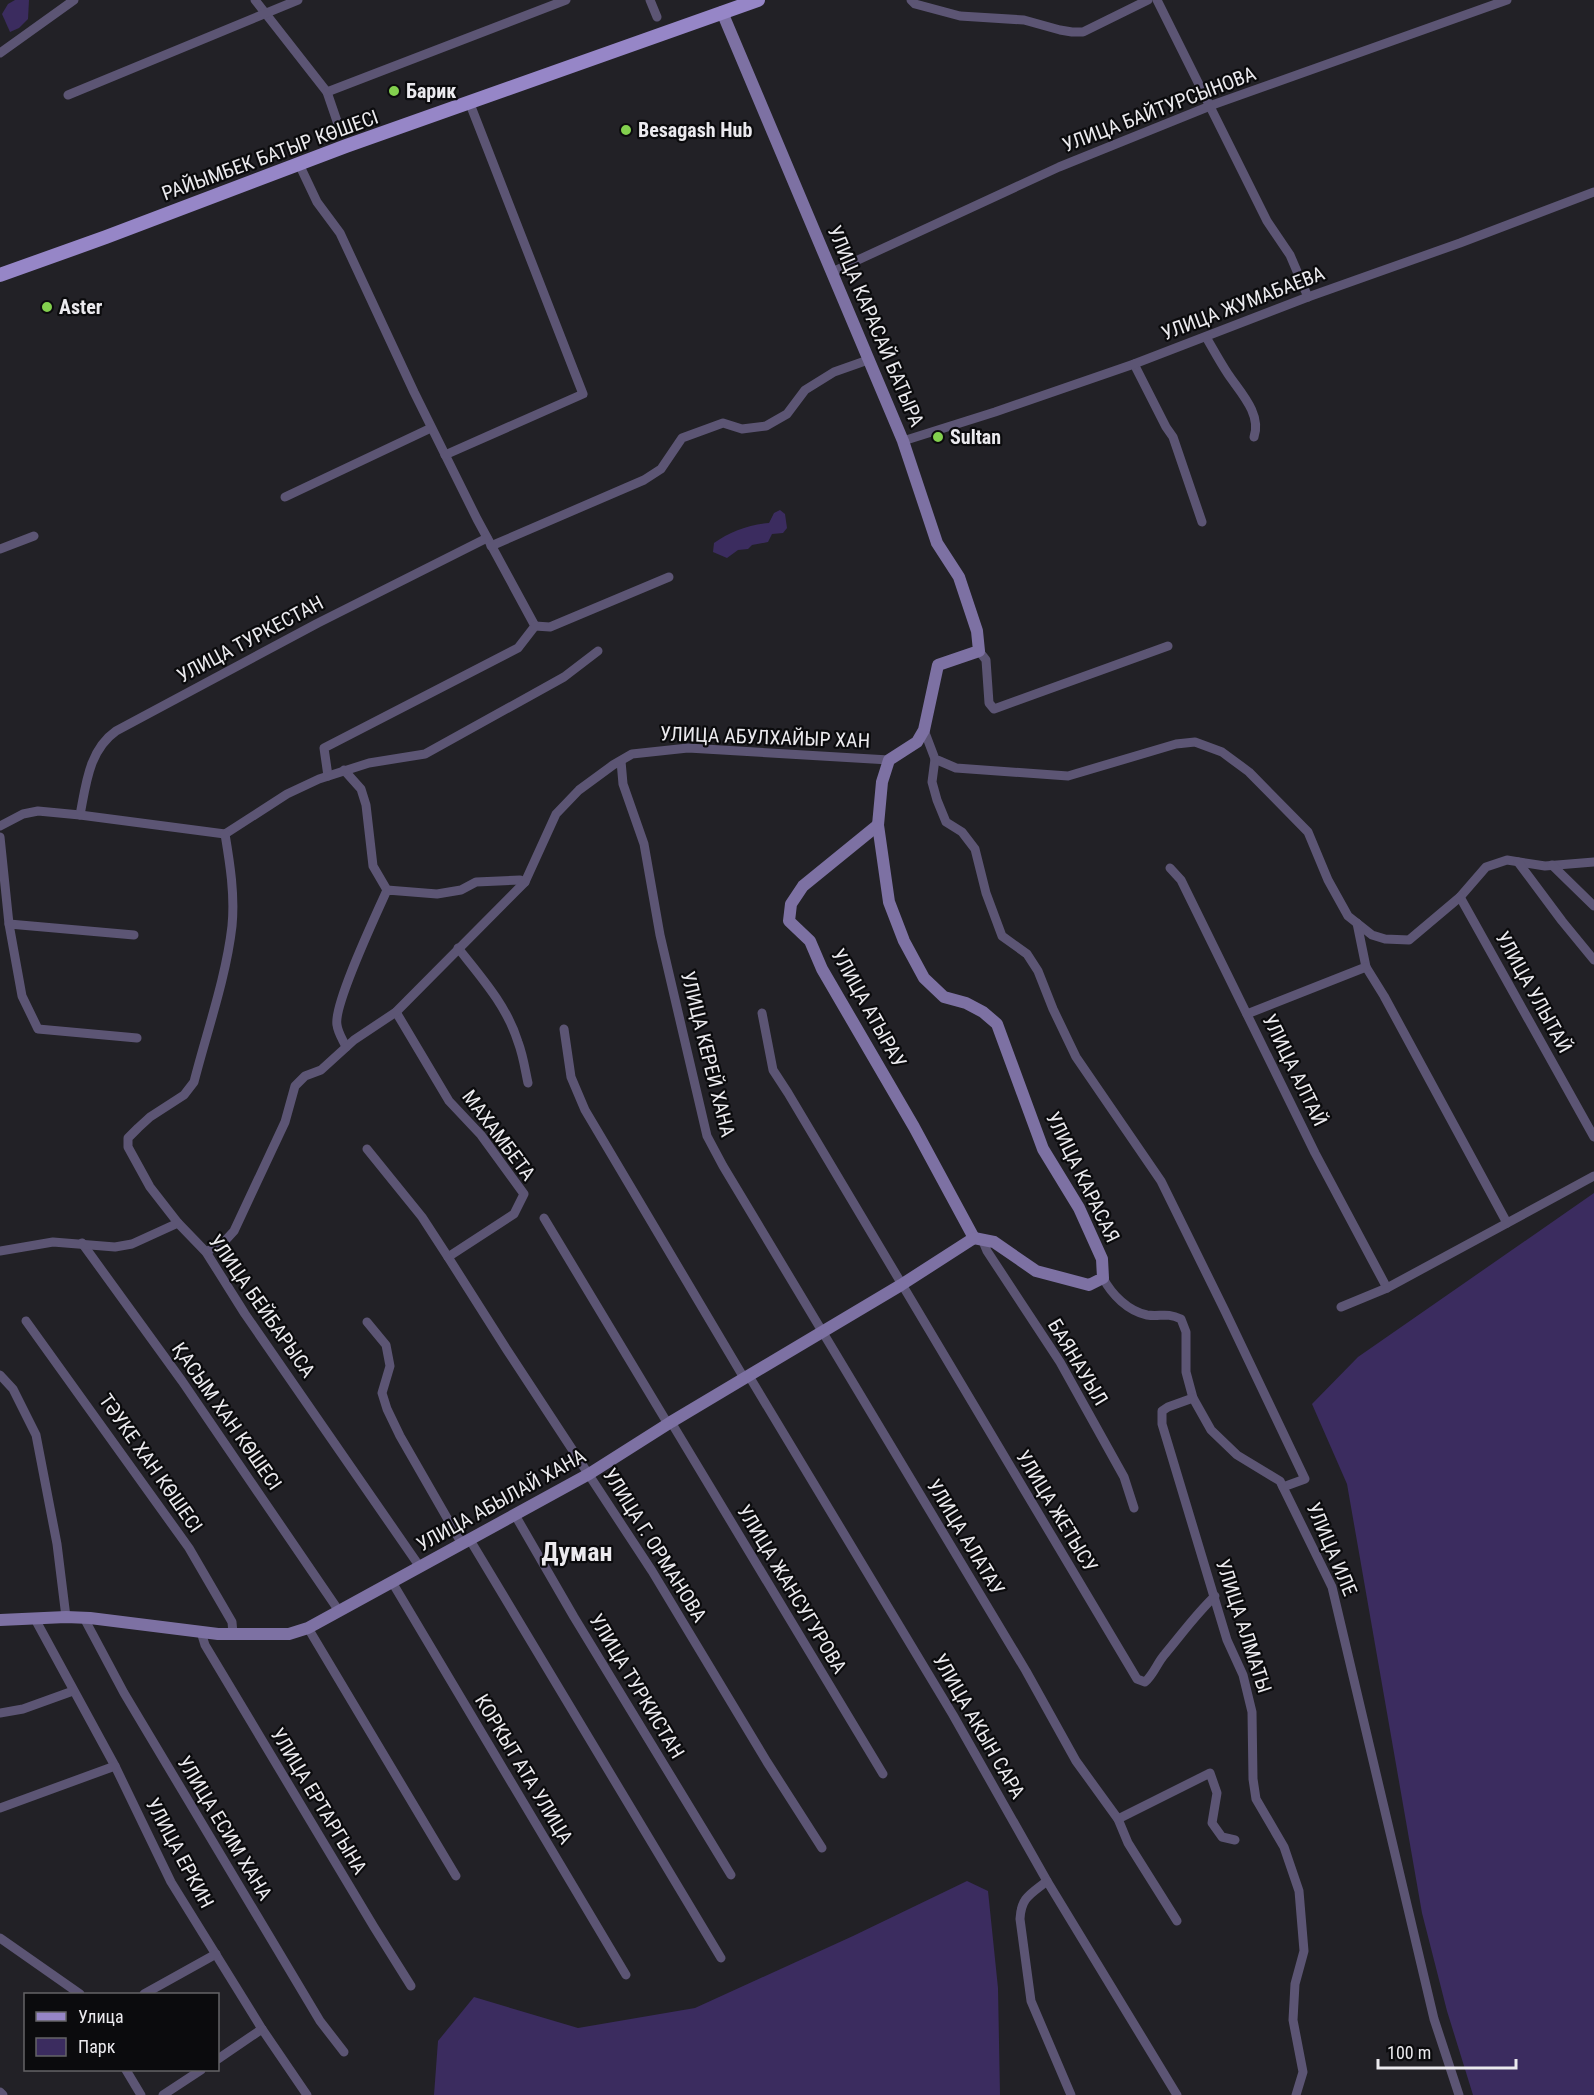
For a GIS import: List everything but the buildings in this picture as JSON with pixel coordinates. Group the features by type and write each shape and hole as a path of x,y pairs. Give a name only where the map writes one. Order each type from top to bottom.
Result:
{"main road":[{"name":"РАЙЫМБЕК БАТЫР КӨШЕСІ","path":"0,275 299,164 758,0"}],"street":[{"path":"0,53 74,0"},
{"path":"255,0 327,92 340,130"},
{"path":"68,95 298,0"},
{"path":"327,92 566,0"},
{"path":"650,0 657,17"},
{"path":"910,0 915,4 960,16 1024,20 1072,32 1083,32 1148,0"},
{"path":"1157,0 1267,221 1290,255 1308,297"},
{"name":"УЛИЦА БАЙТУРСЫНОВА","path":"832,273 1059,167 1211,106 1507,0"},
{"name":"УЛИЦА КАРАСАЙ БАТЫРА","path":"722,12 903,441 937,543 959,577 977,631 979,651"},
{"path":"445,455 583,394 470,104"},
{"path":"299,164 317,202 340,233 431,428 535,626"},
{"name":"УЛИЦА ЖУМАБАЕВА","path":"903,441 1134,364 1308,297 1594,192"},
{"path":"1206,337 1254,416 1257,429 1254,437"},
{"name":"УЛИЦА ТУРКЕСТАН","path":"80,815 87,775 99,748 105,739 116,731 318,623 489,542 644,480 661,469 682,438 723,423 742,429 766,426 787,414 805,390 834,372 868,360"},
{"path":"1134,364 1173,437 1202,522"},
{"path":"285,497 431,428"},
{"path":"0,549 34,536"},
{"path":"535,626 550,627 669,577"},
{"path":"328,776 324,748 518,648 535,626"},
{"path":"878,825 882,782 889,760 917,742 924,730 938,665 979,651 986,660 989,703 994,709 1168,646"},
{"path":"0,826 23,814 38,811 225,834 287,794 328,776 369,763 425,754 564,677 598,651"},
{"path":"924,730 935,759 932,782 937,800 946,822 962,832 975,849 986,893 1002,936 1027,954 1038,971 1076,1057 1161,1180 1305,1479 1283,1487"},
{"path":"935,759 956,768 1068,776 1176,744 1195,742 1222,752 1250,772 1308,832 1328,880 1348,916 1372,935 1385,939 1409,940 1460,897 1486,867 1507,861 1545,866 1594,862"},
{"name":"УЛИЦА АБУЛХАЙЫР ХАН","path":"206,1252 223,1243 234,1231 285,1122 295,1086 305,1076 321,1070 345,1047 396,1012 525,882 556,814 579,790 632,754 656,750 688,748 889,760"},
{"name":"УЛИЦА КЕРЕЙ ХАНА","path":"621,760 623,784 644,844 660,935 707,1136 822,1332"},
{"path":"344,770 361,789 366,805 373,866 387,890"},
{"name":"УЛИЦА АТЫРАУ","path":"878,825 803,886 791,904 789,921 810,941 822,969 979,1238"},
{"name":"УЛИЦА КАРАСАЯ","path":"878,825 889,902 904,941 924,978 944,997 966,1003 983,1012 997,1024 1043,1149 1079,1208 1102,1259 1103,1278"},
{"name":"УЛИЦА БЕЙБАРЫСА","path":"225,834 232,876 232,924 225,964 194,1082 184,1095 150,1117 128,1138 128,1147 150,1187 178,1223 206,1252 245,1314 420,1567"},
{"path":"0,837 9,924 22,996 38,1029 137,1038"},
{"path":"1518,862 1594,960"},
{"path":"1552,865 1594,906"},
{"name":"УЛИЦА АЛТАЙ","path":"1170,868 1181,880 1315,1153 1387,1288"},
{"path":"387,890 437,894 461,890 476,882 520,880 525,882"},
{"path":"345,1047 336,1024 340,1002 387,890"},
{"name":"УЛИЦА УЛЫТАЙ","path":"1460,897 1594,1137"},
{"path":"1357,923 1366,967 1390,1006 1507,1223"},
{"path":"9,924 134,935"},
{"path":"458,948 492,990 507,1014 518,1041 528,1083"},
{"path":"1247,1014 1366,967"},
{"name":"МАХАМБЕТА","path":"396,1012 449,1101 481,1135 524,1194 514,1214 448,1257"},
{"path":"762,1013 772,1070 794,1103 901,1285"},
{"name":"УЛИЦА АКЫН САРА","path":"564,1029 571,1077 585,1110 953,1715 1047,1881 1177,2095"},
{"name":"УЛИЦА Г. ОРМАНОВА","path":"367,1149 422,1217 652,1570 767,1762 822,1848"},
{"path":"1341,1308 1387,1288 1594,1176"},
{"name":"УЛИЦА ЖАНСУГУРОВА","path":"544,1218 883,1774"},
{"path":"0,1251 53,1242 115,1247 132,1244 178,1223"},
{"path":"979,1238 994,1242 1036,1271 1089,1285 1103,1278"},
{"name":"УЛИЦА АБЫЛАЙ ХАНА","path":"0,1620 84,1618 233,1634 289,1634 308,1628 589,1474 979,1238"},
{"name":"БАЯНАУЫЛ","path":"979,1238 1060,1362 1124,1477 1134,1508"},
{"name":"ҚАСЫМ ХАН КӨШЕСІ","path":"82,1243 182,1381 339,1611"},
{"name":"УЛИЦА ИЛЕ","path":"1103,1278 1110,1291 1129,1307 1148,1315 1169,1314 1181,1319 1186,1332 1186,1372 1193,1398 1211,1430 1237,1455 1280,1481 1332,1587 1434,2019 1459,2095"},
{"name":"УЛИЦА ЖЕТЫСУ","path":"901,1285 1137,1679 1145,1682 1152,1676 1163,1656 1176,1642 1192,1618 1215,1596"},
{"name":"ТӘУКЕ ХАН КӨШЕСІ","path":"26,1321 189,1548 232,1622 233,1634"},
{"path":"367,1322 386,1345 390,1366 382,1393 400,1437 721,1958"},
{"name":"УЛИЦА АЛАТАУ","path":"822,1332 1026,1671 1076,1761 1118,1819 1128,1842 1177,1921"},
{"path":"0,1375 13,1389 36,1435 57,1544 66,1617"},
{"name":"УЛИЦА АЛМАТЫ","path":"1193,1398 1168,1407 1162,1412 1162,1424 1227,1640 1243,1674 1252,1712 1252,1779 1256,1799 1284,1847 1299,1891 1304,1951 1295,1984 1293,2020 1303,2072 1296,2095"},
{"name":"УЛИЦА ТУРКИСТАН","path":"515,1515 580,1627 731,1875"},
{"name":"КОРКЫТ АТА УЛИЦА","path":"392,1582 626,1975"},
{"name":"УЛИЦА ЕСИМ ХАНА","path":"84,1618 165,1763 321,2021 344,2052"},
{"name":"УЛИЦА ЕРКИН","path":"35,1619 115,1767 171,1882 262,2029 307,2095"},
{"path":"308,1628 456,1876"},
{"name":"УЛИЦА ЕРТАРГЫНА","path":"201,1632 205,1645 222,1675 411,1986"},
{"path":"0,1713 23,1709 73,1691"},
{"path":"0,1808 115,1767"},
{"path":"1118,1819 1210,1773 1217,1793 1212,1823 1222,1837 1235,1840"},
{"path":"1047,1881 1020,1905 1020,1919 1031,2001 1071,2095"},
{"path":"0,1938 77,1993"},
{"path":"148,1993 216,1954"},
{"path":"219,2058 262,2029"},
{"path":"127,2071 141,2095"},
{"path":"163,2095 199,2071"}],"green space":[{"path":"15,0 29,0 28,19 19,28 10,32 2,14 8,4"},
{"path":"780,510 785,514 787,528 783,533 772,534 768,542 738,550 727,558 713,552 714,543 720,539 747,527 769,523 774,513"},
{"path":"1594,1193 1594,2095 1473,2095 1447,2011 1422,1913 1347,1484 1312,1404 1358,1357"},
{"path":"967,1881 988,1891 998,1988 1000,2095 434,2095 438,2041 474,1997 578,2028 695,2008"}],"place":[{"name":"Барик","path":"394,91"},
{"name":"Besagash Hub","path":"626,130"},
{"name":"Aster","path":"47,307"},
{"name":"Sultan","path":"938,437"}],"district":[{"name":"Думан","path":"577,1552"}]}
